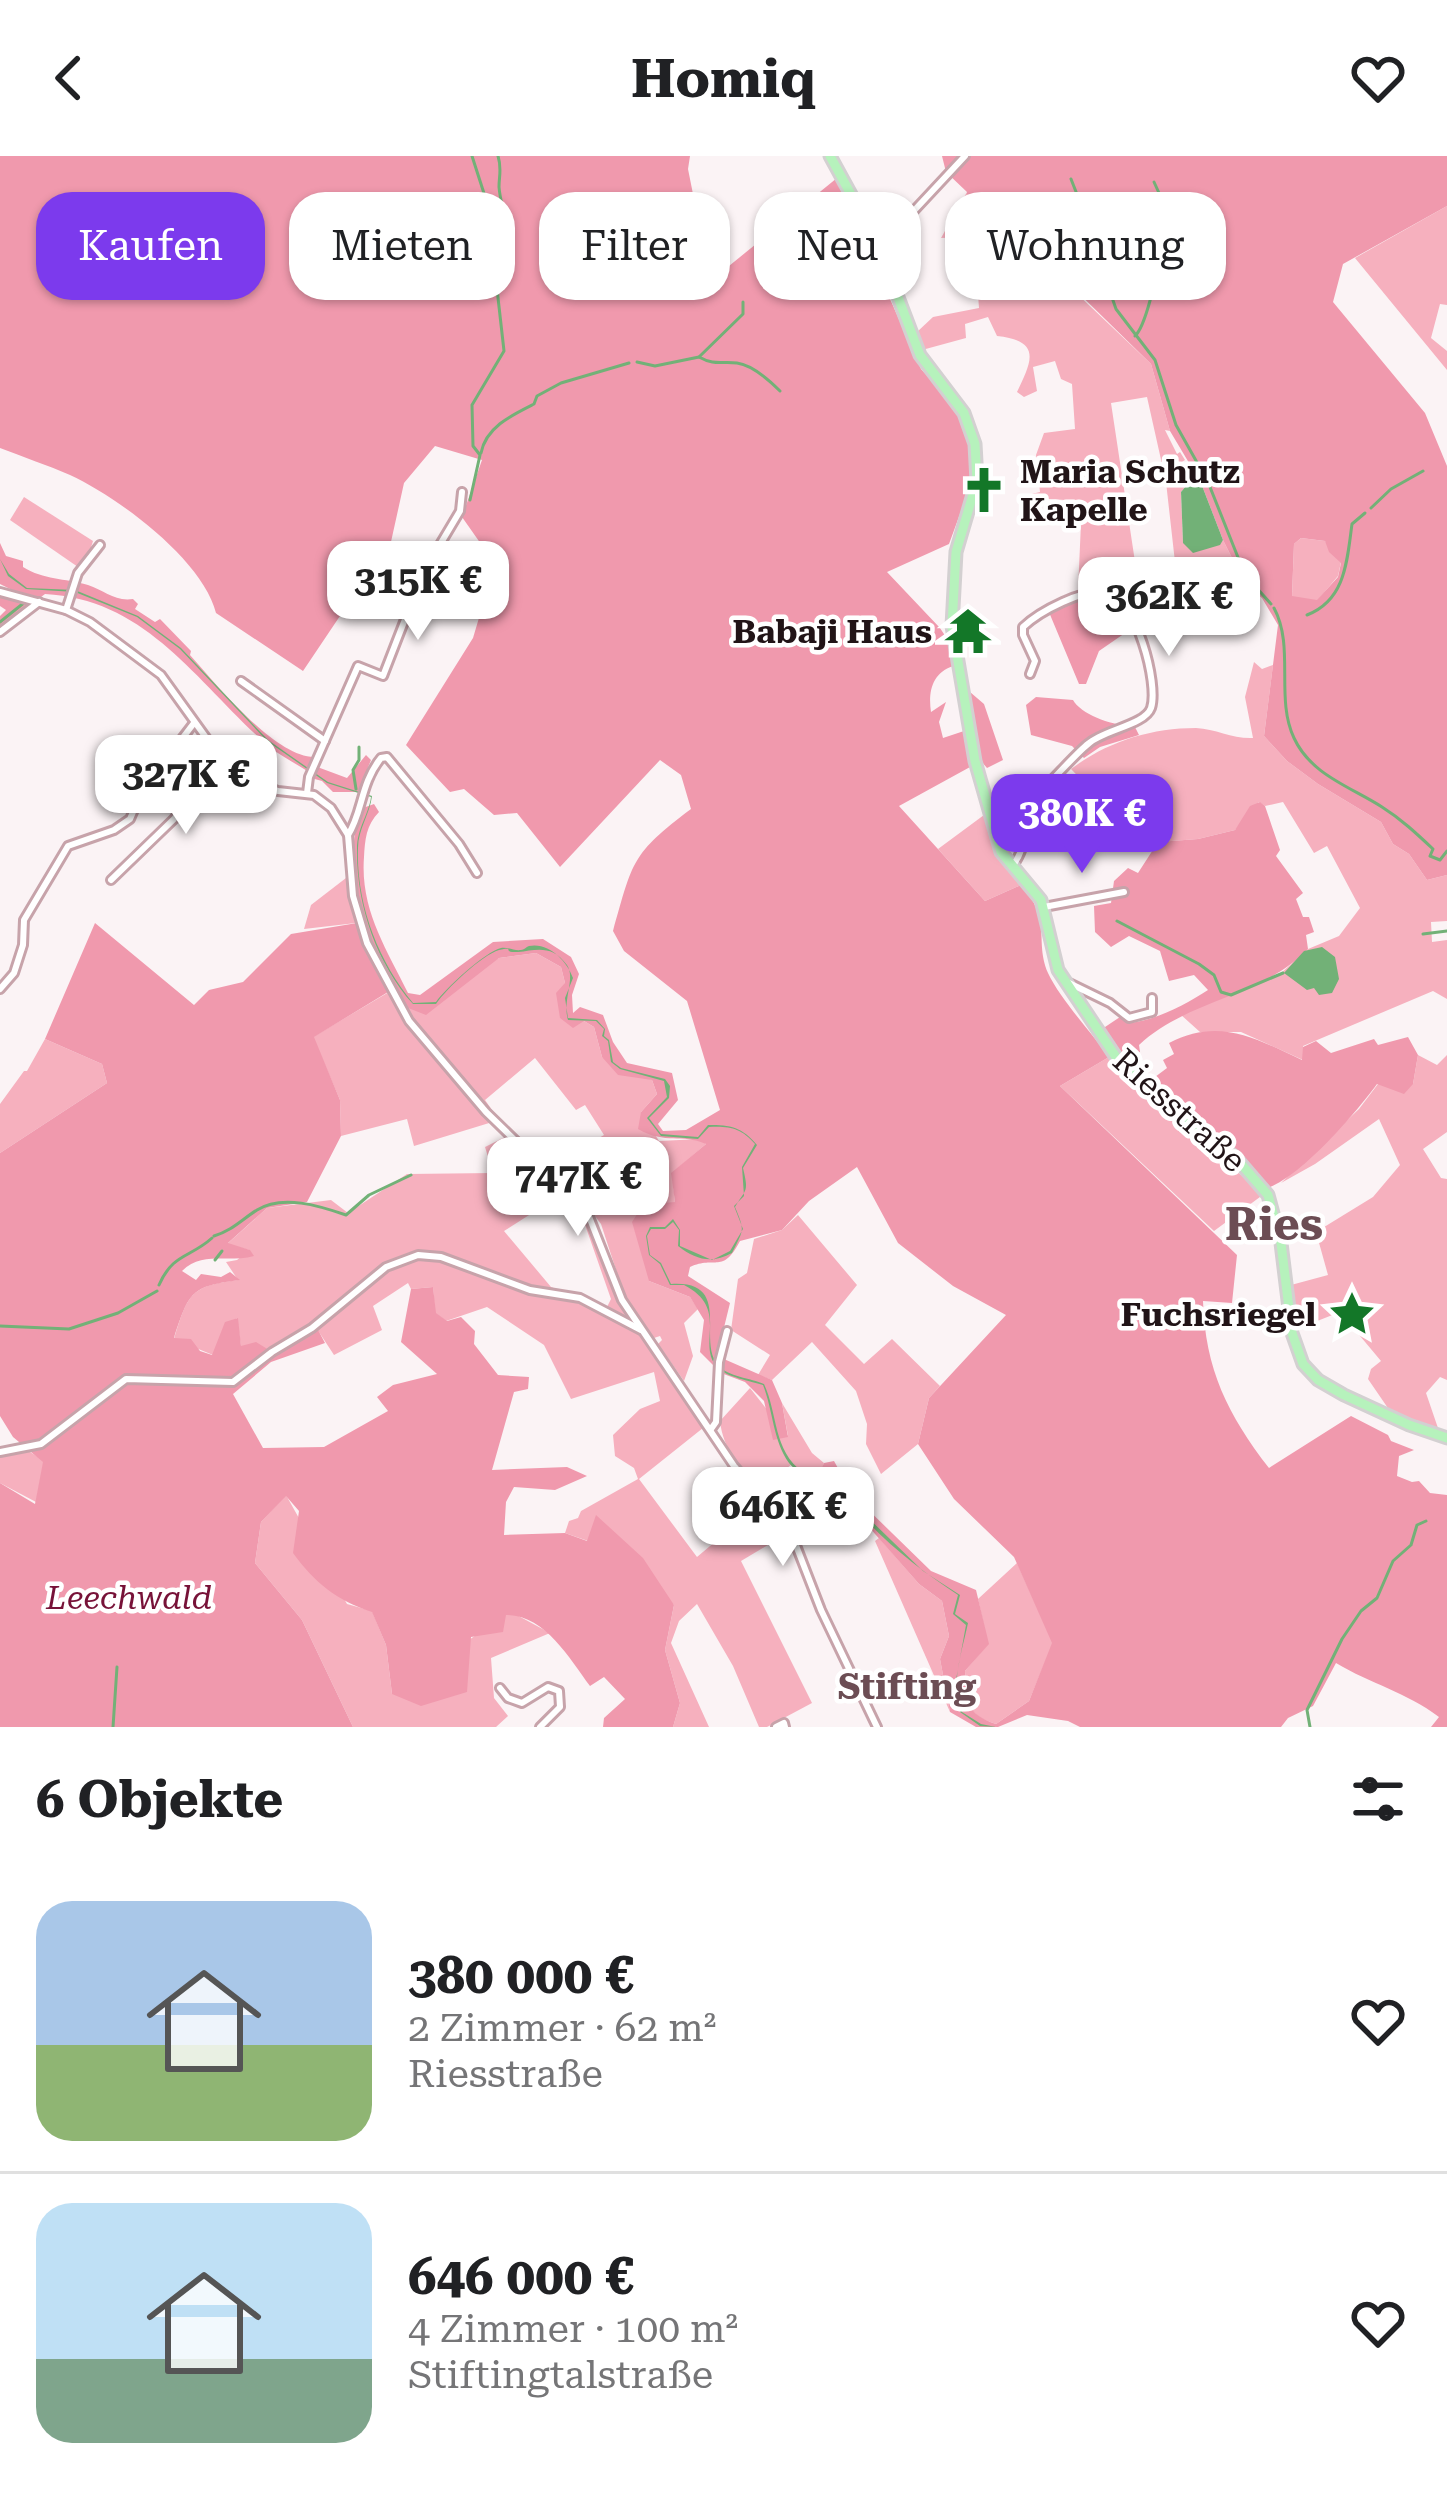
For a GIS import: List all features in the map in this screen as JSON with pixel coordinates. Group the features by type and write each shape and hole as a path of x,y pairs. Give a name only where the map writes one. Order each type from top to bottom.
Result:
{"main road":[{"name":"Riesstraße","path":"830,156 850,192"},
{"name":"Riesstraße","path":"900,300 920,355 964,413 975,444 975,490 954,569 954,645 1000,852 1044,908 1055,962 1116,1057 1146,1089 1260,1182 1276,1217 1294,1343 1311,1374 1387,1416 1447,1438"}],"street":[{"path":"921,203 965,156"},
{"path":"307,793 314,765 358,667 383,676 423,573 460,511 462,492"},
{"path":"66,610 78,573 100,545"},
{"path":"0,592 66,610 100,628 161,675 220,757 268,788 307,793 331,808 348,836 353,896 363,930 409,1021 486,1112 586,1209 618,1293 740,1475 790,1530 821,1610 877,1727"},
{"path":"1012,867 1025,847 1038,794 1066,770 1084,746 1148,715 1152,704 1148,659 1138,633 1117,596 1106,592 1067,602 1023,626 1035,661 1030,674"},
{"path":"0,632 39,602"},
{"path":"241,681 325,741"},
{"path":"0,989 14,973 23,945 24,920 68,846 114,830 130,819 142,790 194,722"},
{"path":"111,880 174,819 220,757"},
{"path":"348,836 362,790 381,758 387,757 477,873"},
{"path":"1044,908 1124,892"},
{"name":"Riesstraße","path":"1066,983 1130,1018 1152,1012 1152,998"},
{"path":"0,1452 41,1444 126,1379 233,1382 313,1328 386,1267 418,1255 441,1257 530,1290 580,1298 643,1331"},
{"path":"711,1429 716,1422 719,1362 727,1331"},
{"path":"500,1688 522,1702 548,1687 559,1691 560,1707 540,1727"},
{"path":"776,1727 784,1723 785,1727"}],"shaded area":[{"path":"1447,206 1447,305 1440,304 1431,338 1447,351 1447,370 1355,258"},
{"path":"978,300 1084,300 1151,364 1170,431 1165,430 1185,460 1175,466 1178,485 1195,478 1201,483 1181,492 1183,543 1219,545 1223,540 1233,560 1176,571 1166,482 1147,397 1111,403 1137,575 1078,590 1081,523 1065,500 1019,497 1040,492 1036,455 1044,433 1075,429 1072,384 1061,379 1055,361 1033,367 1037,391 1024,397 1017,392 1030,355 1022,343 997,336 988,317 965,324 966,338 922,350 917,332 933,317 979,308"},
{"path":"1201,483 1223,540 1193,553 1183,543 1181,492"},
{"path":"24,497 93,541 78,567 10,520"},
{"path":"1301,538 1325,541 1341,562 1338,576 1317,601 1292,597 1294,544"},
{"path":"0,559 9,574 27,588 75,590 138,616 181,648 268,740 328,782 372,796 359,841 358,869 358,841 371,797 327,783 267,741 180,649 137,617 75,592 26,589 8,576"},
{"path":"1254,662 1262,669 1273,665 1264,736 1318,784 1381,822 1393,844 1409,854 1427,880 1447,875 1447,921 1431,922 1432,942 1447,940 1447,999 1433,991 1303,1046 1303,1060 1241,1032 1200,1032 1180,1014 1280,974 1308,949 1339,936 1360,908 1327,846 1314,853 1283,802 1265,806 1259,802 1235,830 1158,842 1128,828 1071,769 1114,744 1162,731 1196,728 1253,738 1245,697"},
{"path":"984,815 999,859 1021,885 985,901 938,849"},
{"path":"346,878 356,923 304,929 311,905"},
{"path":"365,911 389,969 413,1003 436,1002 480,960 436,1004 413,1004 388,970 379,951"},
{"path":"529,946 550,950 558,955 544,950 499,950 484,958 501,948"},
{"path":"1322,947 1335,957 1339,979 1332,993 1319,995 1284,973 1304,951"},
{"path":"536,953 561,967 565,983 560,1018 594,1027 602,1057 652,1080 657,1094 641,1112 659,1141 700,1139 706,1144 672,1173 675,1202 649,1281 690,1297 698,1309 684,1323 693,1356 684,1381 658,1344 660,1336 654,1338 624,1294 601,1224 576,1191 592,1180 576,1151 604,1135 585,1105 576,1110 535,1058 485,1100 499,1120 414,1146 407,1119 341,1136 340,1100 313,1037 394,989 403,1006 499,958"},
{"path":"567,1009 568,1018 597,1020 605,1029 604,1036 609,1040 613,1062 621,1068 665,1079 669,1098 649,1118 661,1134 698,1137 708,1125 716,1125 736,1128 752,1139 757,1145 743,1168 744,1193 742,1167 755,1144 735,1129 716,1127 709,1127 698,1139 661,1136 647,1118 667,1097 664,1081 620,1069 611,1062 608,1041 602,1036 604,1029 596,1021 568,1020"},
{"path":"45,1039 102,1064 107,1083 0,1153 0,1104"},
{"path":"1418,1055 1437,1065 1447,1055 1447,1132 1423,1149 1441,1178 1447,1179 1447,1380 1440,1377 1426,1393 1439,1431 1392,1414 1368,1379 1381,1361 1340,1312 1297,1329 1291,1285 1328,1275 1316,1232 1373,1197 1400,1165 1379,1119 1281,1183 1359,1109 1378,1084 1413,1084"},
{"path":"1109,1057 1157,1105 1264,1194 1214,1231 1060,1086"},
{"path":"513,1133 586,1209 618,1293 708,1424 639,1479 697,1557 748,1514 768,1545 741,1561 812,1703 759,1727 733,1666 697,1604 679,1621 671,1643 709,1727 673,1727 680,1703 665,1650 674,1605 588,1541 565,1533 569,1521 581,1511 638,1479 634,1468 615,1456 613,1435 640,1409 660,1401 654,1372 571,1399 544,1345 487,1307 446,1321 435,1313 433,1287 411,1289 408,1283 373,1306 382,1330 334,1355 317,1329 269,1350 241,1347 237,1318 213,1355 174,1339 193,1295 210,1285 238,1280 226,1262 249,1250 227,1244 267,1208 331,1200 348,1213 407,1174 493,1173 485,1147","holes":["562,1194 583,1219 611,1299 607,1307 551,1287 504,1231"]},
{"path":"798,1215 857,1285 825,1325 864,1364 892,1339 940,1386 929,1398 918,1444 881,1474 866,1444 867,1424 856,1391 812,1342 772,1380 758,1375 770,1355 731,1330 738,1279 747,1273 754,1239 782,1230"},
{"path":"673,1219 680,1230 680,1246 710,1259 678,1246 679,1230 673,1222 665,1229 651,1229 647,1236 650,1255 661,1263 671,1284 690,1285 702,1292 708,1302 710,1314 710,1342 718,1365 764,1384 781,1443 793,1463 803,1472 821,1469 841,1477 847,1488 833,1476 800,1472 789,1463 780,1445 763,1385 733,1376 718,1368 712,1359 710,1349 709,1316 706,1305 684,1285 670,1285 660,1264 649,1255 646,1236 650,1227 665,1227"},
{"path":"750,1388 788,1436 782,1403 812,1453 824,1463 821,1470 802,1472 791,1465 760,1489 746,1474 729,1450 720,1421"},
{"path":"27,1450 44,1461 36,1502 0,1483 0,1452"},
{"path":"849,1491 859,1509 920,1568 856,1507"},
{"path":"286,1495 347,1604 372,1611 386,1645 392,1694 506,1614 513,1613 550,1633 491,1658 494,1698 508,1716 496,1727 353,1727 302,1620 255,1563 261,1522"},
{"path":"879,1538 919,1584 942,1601 949,1636 940,1659 950,1712 875,1541"},
{"path":"1017,1563 1053,1643 1029,1701 996,1724 973,1711 965,1671 988,1644 978,1599"},
{"path":"929,1575 960,1595 955,1614 968,1623 958,1670 959,1692 955,1685 966,1625 953,1614 958,1595"}],"green space":[{"name":"Leechwald","path":"0,156 690,156 693,192 539,192 539,300 730,300 730,265 754,246 754,300 890,300 921,369 952,403 968,438 971,484 949,544 887,572 940,628 959,657 970,692 984,704 1003,760 987,768 981,761 899,806 985,901 1021,885 1031,898 1040,920 1048,973 1109,1057 1060,1086 1237,1255 1232,1303 1203,1301 1208,1348 1221,1390 1269,1468 1351,1416 1414,1450 1399,1456 1397,1476 1419,1481 1430,1493 1447,1495 1447,1727 1431,1727 1439,1717 1427,1708 1336,1663 1313,1706 1288,1718 1281,1727 1080,1727 1027,1715 998,1727 976,1727 950,1712 940,1659 949,1636 942,1601 919,1584 861,1518 834,1477 821,1469 834,1461 853,1495 931,1571 976,1590 989,1644 965,1671 973,1710 996,1724 1029,1701 1052,1643 1014,1557 954,1499 918,1444 929,1398 1006,1315 953,1286 898,1243 857,1167 809,1201 782,1230 740,1241 723,1261 690,1267 688,1276 730,1303 717,1356 772,1380 788,1437 773,1440 764,1401 745,1382 721,1373 700,1352 704,1320 690,1297 649,1281 632,1222 643,1205 675,1202 671,1173 706,1144 657,1137 638,1129 641,1112 657,1094 652,1080 618,1075 602,1057 594,1027 584,1021 573,1028 560,1018 556,993 565,983 561,967 536,953 499,958 426,1015 403,1006 393,989 314,1037 340,1100 341,1136 307,1202 267,1208 228,1243 254,1256 207,1259 182,1271 196,1280 201,1274 221,1277 230,1272 240,1280 211,1285 194,1294 174,1338 191,1339 200,1351 212,1355 225,1322 238,1318 241,1346 256,1342 269,1350 317,1328 325,1343 271,1362 233,1394 263,1448 324,1447 388,1411 377,1397 393,1385 437,1374 401,1342 411,1289 433,1287 436,1313 447,1321 461,1317 475,1331 474,1344 498,1375 529,1377 528,1389 514,1392 492,1470 567,1467 587,1476 555,1490 514,1487 506,1502 504,1535 565,1533 587,1541 596,1515 643,1558 674,1605 665,1650 680,1703 673,1727 603,1727 604,1718 625,1699 604,1677 590,1686 564,1651 533,1622 506,1615 503,1632 471,1637 467,1692 421,1706 392,1694 386,1645 372,1612 327,1589 293,1553 299,1511 286,1496 261,1522 255,1563 302,1620 353,1727 0,1727 0,1483 35,1504 43,1462 13,1437 0,1416 0,1153 107,1083 102,1064 45,1039 95,923 194,1005 209,990 243,982 291,934 363,922 354,836 360,809 374,804 379,812 366,839 366,894 376,928 408,993 420,995 493,942 543,939 571,957 579,974 572,995 573,1013 580,1007 603,1015 627,1063 672,1073 678,1100 658,1124 663,1131 686,1130 720,1110 687,1001 624,951 613,931 637,861 656,837 691,809 681,775 660,760 560,867 517,813 494,815 464,789 450,792 406,745 473,638 495,564 462,517 482,460 435,446 404,483 383,578 367,614 344,610 303,671 216,613 194,572 156,532 70,475 0,448","holes":["953,666 964,731 943,738 939,722 946,702 931,712 930,697 940,673"]},
{"path":"942,156 1447,156 1447,206 1343,264 1333,302 1425,413 1447,466 1447,875 1427,880 1409,854 1393,844 1381,822 1318,784 1264,736 1278,625 1262,598 1245,584 1223,540 1201,483 1170,431 1151,364 1086,300 1226,300 1226,192 967,192 946,172","holes":["1301,538 1325,541 1341,563 1338,577 1317,600 1292,596 1294,544"]},
{"path":"837,178 844,192 820,192"},
{"path":"0,543 6,556 23,561 23,567 31,571 133,599 138,604 135,609 155,622 160,619 191,651 247,717 282,745 314,757 312,765 347,778 366,755 371,760 358,792 333,792 311,778 312,774 265,743 167,647 112,611 81,599 45,594 0,628 0,616 6,610 0,606 0,596 13,600 16,592 0,584"},
{"path":"1132,578 1136,585 1125,591 1141,622 1099,651 1086,684 1079,684 1046,605 1078,590"},
{"path":"1036,697 1073,700 1100,719 1134,725 1139,735 1100,747 1084,758 1072,746 1031,735 1026,705"},
{"path":"1260,802 1280,850 1276,856 1303,893 1296,899 1314,932 1306,935 1308,949 1269,978 1158,1030 1139,1045 1140,1052 1133,1059 1151,1080 1167,1068 1163,1060 1174,1054 1169,1043 1187,1035 1221,1031 1252,1038 1302,1060 1303,1047 1316,1041 1331,1053 1374,1039 1378,1045 1408,1037 1418,1055 1413,1084 1404,1094 1377,1084 1313,1157 1270,1187 1138,1074 1102,1029 1120,1017 1129,1023 1160,1015 1208,990 1194,975 1169,981 1160,951 1129,936 1111,947 1095,932 1094,906 1111,903 1114,881 1128,868 1138,873 1158,842 1235,830 1250,806"}],"waterway":[{"path":"470,500 480,455 473,446 472,405 504,351 496,280 499,240 472,156"},
{"path":"498,156 500,192"},
{"path":"1071,179 1099,228 1116,309 1155,360 1176,425 1208,482 1245,575 1271,604"},
{"path":"1154,182 1159,192"},
{"path":"1135,336 1150,300"},
{"path":"637,362 655,366 699,357 743,314 743,302"},
{"path":"699,357 749,367 780,391"},
{"path":"481,453 494,429 534,404 537,396 561,383 629,363"},
{"path":"1371,508 1391,489 1423,471"},
{"path":"1307,615 1330,600 1337,589 1352,524 1365,513"},
{"path":"0,622 25,602"},
{"path":"1274,608 1283,639 1289,723 1301,751 1321,771 1402,821 1433,849 1430,856 1440,860 1447,851"},
{"path":"356,789 353,770 359,747"},
{"path":"1117,921 1199,964 1214,975 1221,992 1231,995 1283,973"},
{"path":"1423,934 1447,931"},
{"path":"214,1236 278,1203 313,1205 346,1215 369,1195 411,1175"},
{"path":"159,1285 176,1261 212,1238"},
{"path":"215,1260 222,1251"},
{"path":"0,1326 69,1329 118,1313 157,1291"},
{"path":"1310,1727 1307,1710 1342,1639 1361,1611 1377,1598 1393,1561 1411,1545 1417,1525 1426,1521"},
{"path":"113,1727 117,1667"}],"place":[{"name":"Maria Schutz Kapelle","path":"984,490"},
{"name":"Babaji Haus","path":"968,631"},
{"name":"Fuchsriegel","path":"1352,1314"}],"district":[{"name":"Ries","path":"1274,1224"},
{"name":"Stifting","path":"907,1686"}]}
